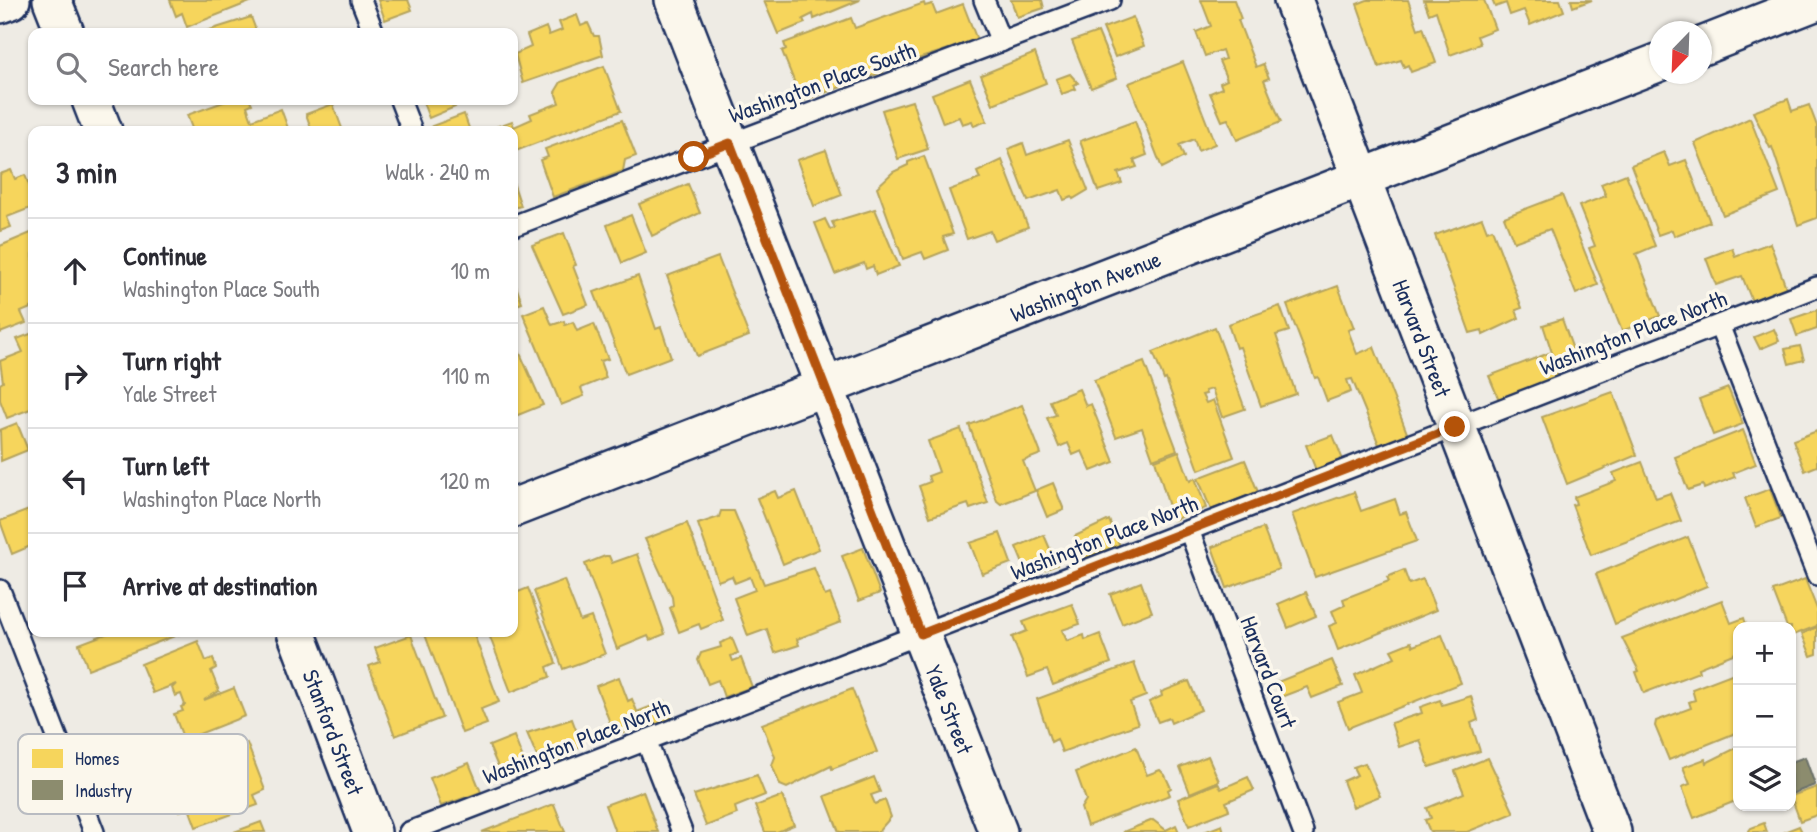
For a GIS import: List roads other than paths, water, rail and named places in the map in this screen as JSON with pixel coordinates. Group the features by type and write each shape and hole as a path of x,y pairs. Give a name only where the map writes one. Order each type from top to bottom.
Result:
{"street":[{"path":"0,4 11,0"},
{"path":"51,0 63,28"},
{"name":"Yale Street","path":"674,0 998,832"},
{"name":"Harvard Street","path":"1293,0 1612,832"},
{"path":"1712,42 1817,1"},
{"name":"Washington Avenue","path":"518,506 1649,66"},
{"path":"93,105 101,126"},
{"name":"Stanford Street","path":"298,637 372,832"}],"lane":[{"path":"361,0 372,28"},
{"path":"984,0 1001,42"},
{"name":"Washington Place South","path":"518,224 1110,0"},
{"path":"402,105 410,126"},
{"name":"Washington Place North","path":"410,832 1817,287"},
{"path":"1719,325 1817,575"},
{"name":"Harvard Court","path":"1189,530 1303,832"},
{"path":"0,590 56,734"},
{"path":"646,740 681,832"},
{"path":"87,814 94,832"}]}
